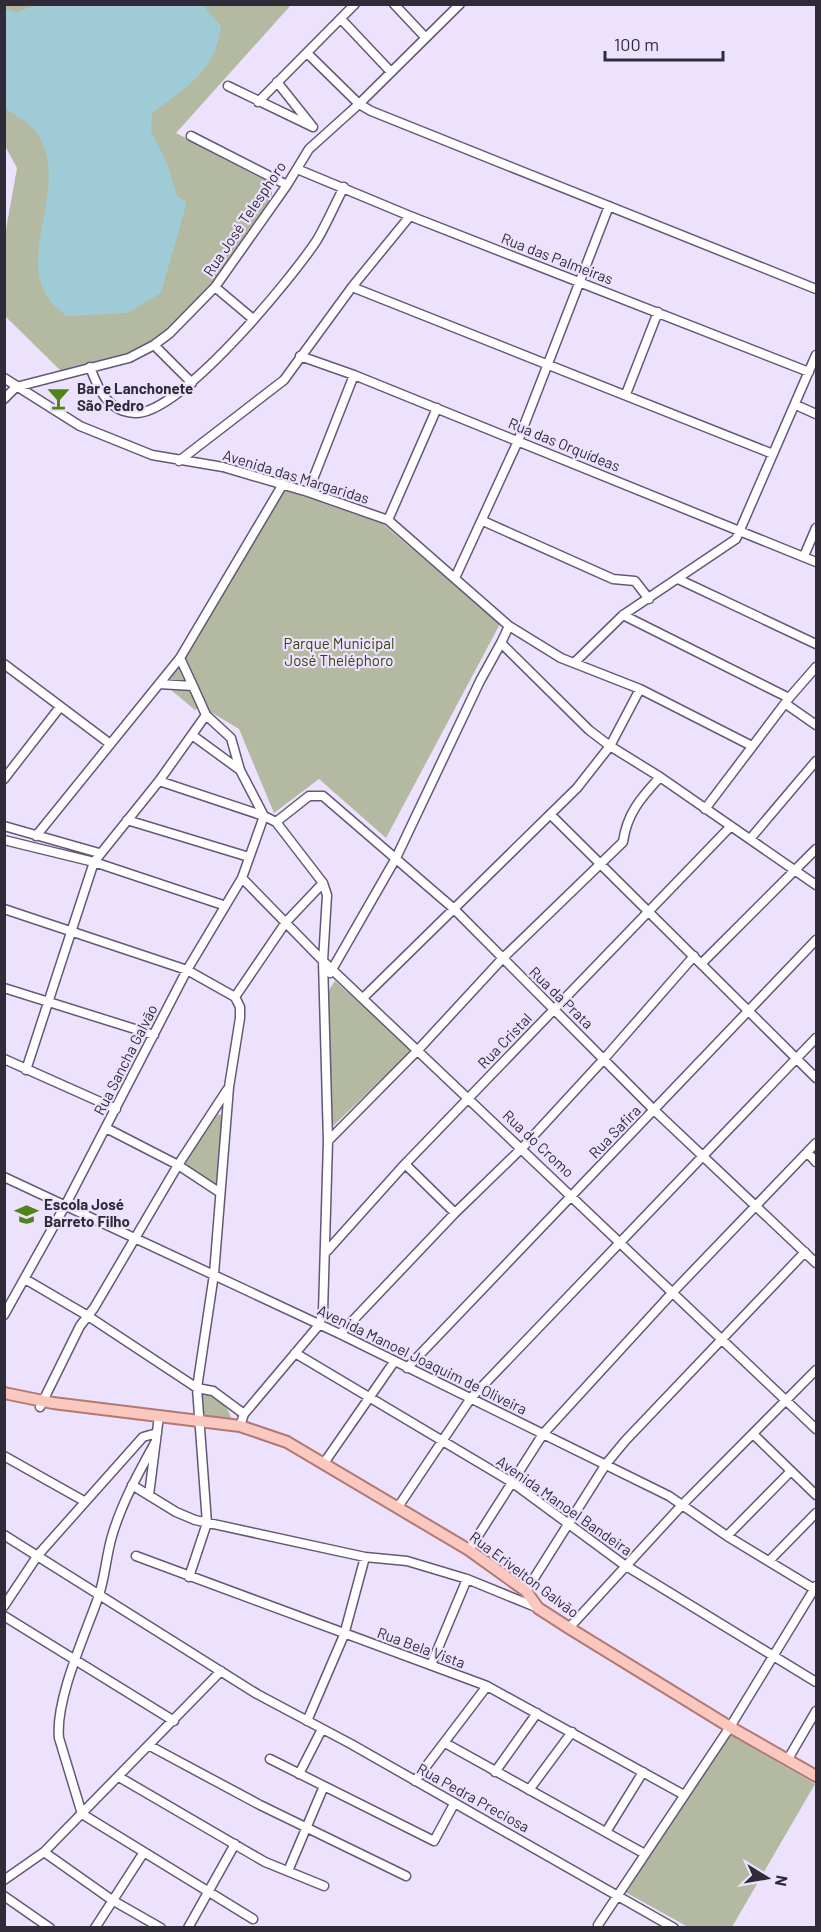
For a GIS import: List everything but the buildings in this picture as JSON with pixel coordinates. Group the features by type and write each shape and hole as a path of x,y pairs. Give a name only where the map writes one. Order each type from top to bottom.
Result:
{"main road":[{"path":"4,1393 41,1404"},
{"path":"4,1400 41,1404"},
{"name":"Rua Erivelton Galvão","path":"41,1404 240,1426 287,1442 469,1550 526,1592 538,1608 569,1628 730,1727 816,1776"}],"street":[{"path":"258,102 356,4"},
{"path":"394,4 425,37"},
{"name":"Rua José Telesphoro","path":"16,387 129,358 154,345 170,333 215,287 287,185 309,148 359,104 459,5"},
{"path":"341,19 391,72"},
{"path":"307,52 359,104 816,289"},
{"path":"277,82 322,135"},
{"path":"228,86 314,127"},
{"path":"191,136 287,185"},
{"name":"Rua das Palmeiras","path":"297,169 410,216 810,372"},
{"path":"90,367 108,402 134,413 156,407 192,383 253,319 317,240 344,187"},
{"path":"455,578 518,441 609,206"},
{"path":"179,461 284,380 352,287 410,216"},
{"path":"215,287 253,319"},
{"path":"352,287 773,454"},
{"path":"626,394 658,312"},
{"path":"154,345 192,383"},
{"name":"Rua das Orquídeas","path":"300,356 437,408 816,562"},
{"path":"575,662 623,615 736,539 816,356"},
{"path":"308,492 354,375"},
{"name":"Avenida das Margaridas","path":"4,378 80,426 152,455 224,467 308,492 388,520 509,626 561,658 640,689 752,746"},
{"path":"4,399 16,387"},
{"path":"796,405 816,414"},
{"path":"388,520 437,408"},
{"path":"36,836 180,658 283,484"},
{"path":"483,521 613,579 634,581 649,599"},
{"path":"804,556 816,528"},
{"path":"678,579 816,644"},
{"path":"623,615 787,701 816,725"},
{"path":"326,984 332,968 396,858 480,681 509,626"},
{"path":"501,643 581,722 610,746 660,777 816,885"},
{"path":"180,658 206,715 231,738 240,770 264,816"},
{"path":"6,667 110,743"},
{"path":"705,809 787,701 816,667"},
{"path":"159,684 193,686"},
{"path":"364,997 577,788 610,746 640,689"},
{"path":"6,774 60,707"},
{"path":"26,1070 69,931 94,862 159,781 206,715"},
{"path":"192,735 240,770"},
{"path":"750,839 816,761"},
{"path":"328,1140 418,1050 502,960 623,842 625,824 634,806 660,777"},
{"path":"159,781 276,822 323,883 327,896 323,961 326,984 327,1251 323,1312 319,1325 244,1414 240,1426"},
{"name":"Rua da Prata","path":"276,822 309,796 316,794 322,796 453,909 654,1110 816,1263"},
{"path":"551,815 816,1078"},
{"name":"Rua Sancha Galvão","path":"4,1314 66,1204 187,970 223,905 242,878 264,816"},
{"path":"127,820 249,857"},
{"path":"4,826 99,853"},
{"name":"Rua Cristal","path":"327,1251 405,1164 731,826"},
{"path":"4,840 94,862 223,905"},
{"path":"702,963 816,849"},
{"name":"Rua do Cromo","path":"242,878 323,961 573,1195 621,1244 816,1429"},
{"path":"235,997 286,922 323,883"},
{"path":"4,909 187,970 235,997 240,1007 229,1087 214,1274 197,1388 207,1523 189,1577"},
{"name":"Rua Safira","path":"407,1368 816,940"},
{"path":"340,1334 455,1213 523,1148 694,956"},
{"path":"4,988 154,1035"},
{"path":"398,1507 471,1398 816,1038"},
{"path":"4,1059 116,1109"},
{"path":"41,1404 80,1326 136,1238 178,1165 229,1087"},
{"path":"106,1128 178,1165 219,1191"},
{"path":"469,1550 543,1434 673,1292 808,1154 816,1143"},
{"path":"808,1154 816,1162"},
{"path":"405,1164 455,1213"},
{"name":"Avenida Manoel Joaquim de Oliveira","path":"4,1177 340,1334 606,1464 669,1496 727,1536 816,1588"},
{"path":"526,1592 606,1464 721,1337 805,1252"},
{"path":"25,1279 88,1316 197,1388 213,1391 244,1414"},
{"name":"Avenida Manoel Bandeira","path":"295,1353 513,1483 626,1565 816,1682"},
{"path":"324,1463 394,1362"},
{"path":"569,1628 682,1505 816,1370"},
{"path":"149,1495 160,1418"},
{"path":"753,1434 816,1495"},
{"path":"4,1606 38,1555 84,1501 143,1437 156,1437"},
{"path":"156,1437 132,1485 112,1537 99,1595 76,1659 58,1726 59,1738 82,1814 253,1919"},
{"path":"4,1456 84,1501"},
{"path":"727,1536 791,1471"},
{"path":"132,1485 176,1512 207,1523 365,1557 407,1561 467,1579 538,1608"},
{"path":"770,1560 816,1513"},
{"name":"Rua Pedra Preciosa","path":"4,1535 257,1694 617,1893 674,1928"},
{"name":"Rua Bela Vista","path":"136,1556 344,1635 487,1686 684,1795"},
{"path":"307,1721 344,1635 365,1557"},
{"path":"430,1665 467,1579"},
{"path":"598,1924 730,1727 771,1656 816,1588"},
{"path":"4,1616 174,1721"},
{"path":"4,1880 44,1852 150,1746 220,1671"},
{"path":"415,1782 487,1686"},
{"path":"788,1759 816,1711"},
{"path":"495,1772 537,1713"},
{"path":"299,1774 322,1729"},
{"path":"529,1790 572,1732"},
{"path":"445,1743 645,1854"},
{"path":"150,1746 306,1828 406,1876"},
{"path":"270,1760 434,1841 454,1804"},
{"path":"606,1832 643,1772"},
{"path":"119,1777 235,1844 324,1886"},
{"path":"288,1871 324,1786"},
{"path":"188,1928 235,1844"},
{"path":"44,1852 112,1900 160,1928"},
{"path":"95,1928 144,1852"},
{"path":"4,1896 50,1928"}],"green space":[{"path":"5,5 291,5 176,133 272,183 272,197 212,284 194,305 176,324 155,340 125,357 61,371 5,316 5,235 17,168 5,146"},
{"name":"Parque Municipal José Theléphoro","path":"285,490 383,524 500,624 386,838 319,779 274,813 239,729 201,706 195,710 165,685"},
{"path":"335,981 412,1050 331,1128 329,990"},
{"path":"218,1114 223,1116 217,1185 183,1164"},
{"path":"201,1391 221,1401 232,1421 201,1416"},
{"path":"729,1734 815,1784 732,1927 688,1927 625,1892"}],"shaded area":[{"path":"39,4 205,5 221,26 218,42 205,67 187,86 152,113 151,132 167,163 177,196 186,202 161,293 127,313 67,316 48,298 40,277 38,254 49,181 47,157 34,129 5,108 4,9 17,12"}],"place":[{"name":"Bar e Lanchonete São Pedro","path":"59,398"},
{"name":"Escola José Barreto Filho","path":"26,1214"}]}
